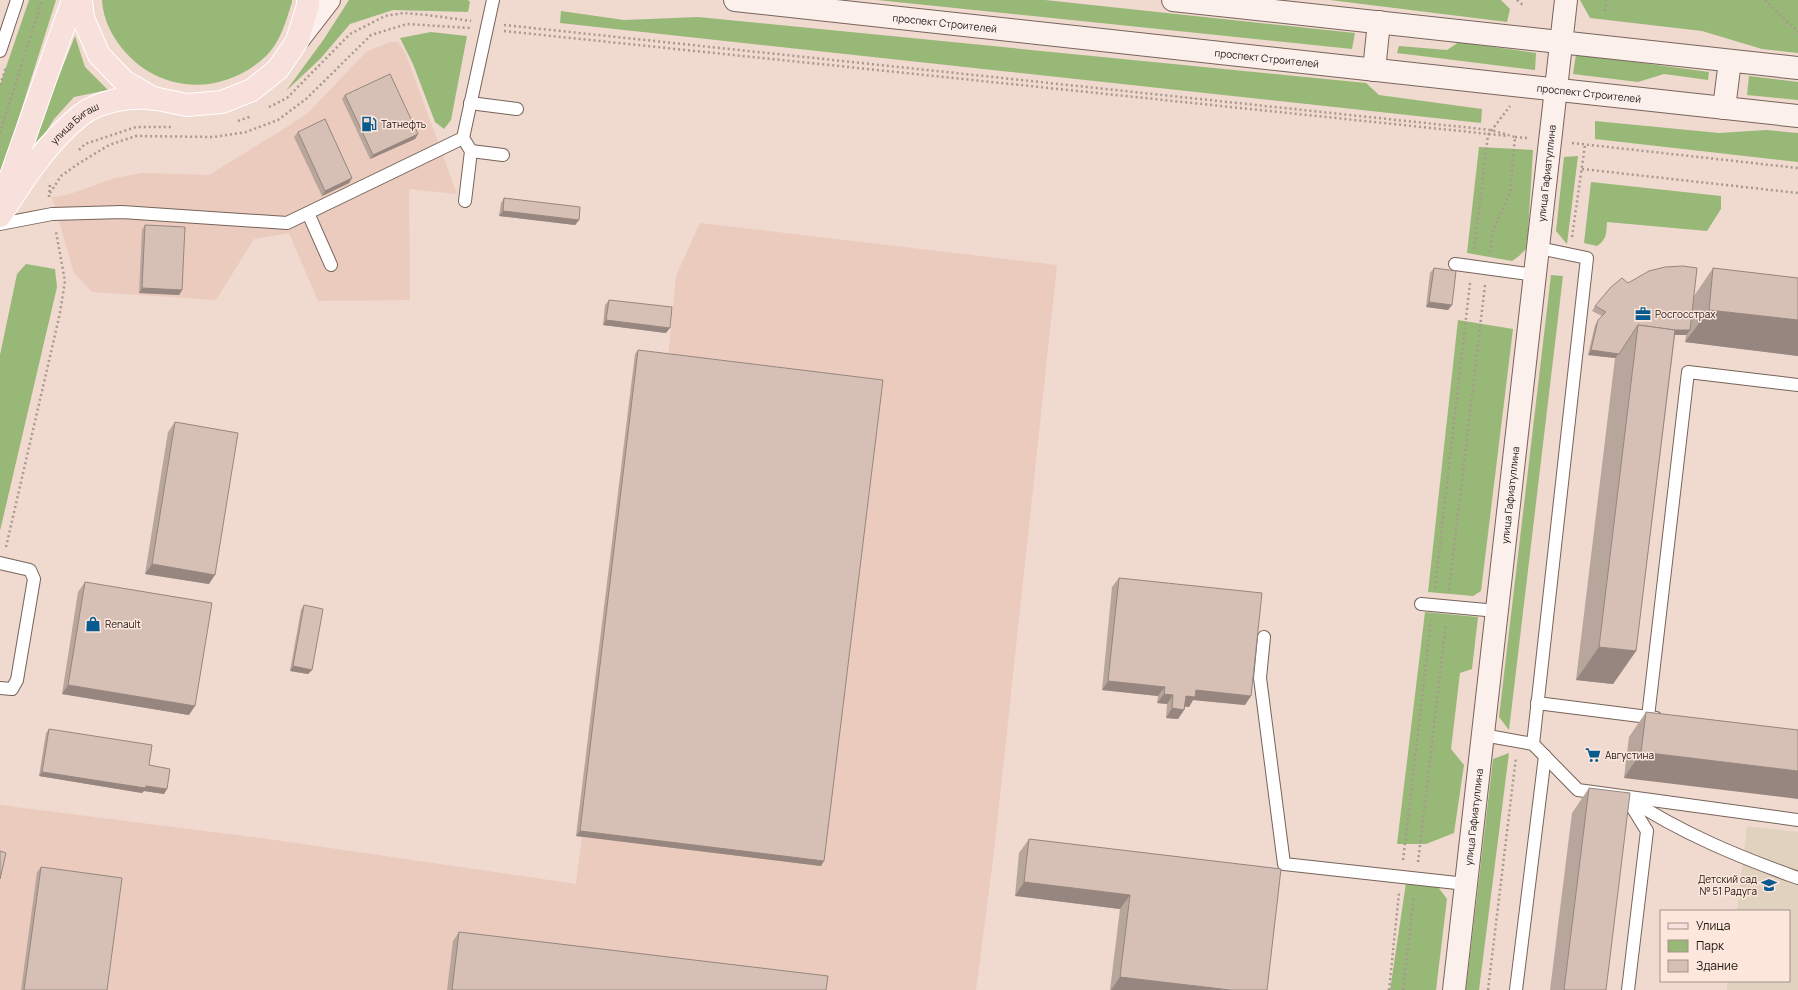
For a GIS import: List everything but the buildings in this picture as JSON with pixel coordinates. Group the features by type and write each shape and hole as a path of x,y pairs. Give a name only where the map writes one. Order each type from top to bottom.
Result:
{"main road":[{"path":"0,208 73,0"},
{"path":"82,0 83,18 99,54 124,81 153,98 187,105 222,102 252,90 278,69 297,41 308,5 308,0"},
{"name":"улица Бигаш","path":"0,216 24,179 55,140 82,114 112,101 142,97 187,105"}],"street":[{"path":"297,41 329,0"},
{"name":"проспект Строителей","path":"735,0 1798,116"},
{"path":"1173,0 1275,6 1379,22 1798,68"},
{"name":"улица Гафиатуллина","path":"1454,990 1566,0"},
{"path":"1374,70 1379,22"},
{"path":"1724,108 1730,61"}],"lane":[{"path":"0,51 17,0"},
{"path":"465,201 470,151 463,138 493,0"},
{"path":"470,104 517,109"},
{"path":"0,224 52,214 122,212 287,223 463,138"},
{"path":"470,151 503,155"},
{"path":"308,213 331,265"},
{"path":"1533,744 1588,258 1539,248"},
{"path":"1455,264 1535,276"},
{"path":"1648,717 1688,372 1798,385"},
{"path":"0,688 12,689 17,680 34,579 30,570 1,563"},
{"path":"1427,604 1497,611"},
{"path":"1264,637 1260,678 1284,864 1466,884"},
{"path":"1537,703 1664,719"},
{"path":"1483,735 1533,744 1578,790 1798,820"},
{"path":"1516,990 1545,756"},
{"path":"1626,797 1656,816 1743,858 1798,878"},
{"path":"1626,797 1647,831 1628,990"}],"path":[{"path":"0,134 42,0"},
{"path":"1517,0 1524,6 1524,0"},
{"path":"1605,11 1606,0"},
{"path":"1765,0 1798,32"},
{"path":"1,563 60,313 65,281 49,194 61,176 109,145 136,136 214,137 246,132 278,120 306,99 371,35 407,24 487,26 1491,130 1515,137"},
{"path":"487,26 1534,139"},
{"path":"1389,990 1418,723 1427,604 1488,135 1511,106"},
{"path":"1403,990 1487,268 1493,230 1510,194 1515,137"},
{"path":"1571,143 1798,168"},
{"path":"1582,169 1798,193"}],"shaded area":[{"path":"390,42 398,42 405,52 457,194 409,189 410,300 318,301 289,233 254,239 216,300 92,292 74,273 52,197 67,195 115,178 142,173 209,175 308,113 366,52"},
{"path":"700,223 1057,265 994,852 976,990 0,990 0,805 268,839 576,884 582,837 576,836 635,354 668,358 676,276"},
{"name":"Детский сад № 51 Радуга","path":"1747,826 1798,832 1798,990 1727,990 1728,982 1790,982 1790,910 1737,910"}],"green space":[{"path":"29,0 56,0 0,177 0,85"},
{"path":"102,0 292,0 292,2 276,44 266,56 250,69 233,77 214,83 196,85 177,83 159,77 142,67 127,54 113,36 104,15"},
{"path":"349,0 468,0 470,2 468,12 393,10 350,24 321,58 286,91 324,39"},
{"path":"877,0 1045,0 1355,33 1352,49"},
{"path":"1330,0 1501,0 1510,9 1507,22"},
{"path":"1580,0 1798,0 1798,53 1762,49 1702,31 1590,18"},
{"path":"561,11 624,20 698,17 1366,83 1379,95 1482,109 1481,123 560,23"},
{"path":"431,32 467,36 451,120 444,129 435,122 413,64 400,38"},
{"path":"75,36 85,67 108,90 74,97 54,119 46,132 30,148"},
{"path":"1459,42 1536,53 1535,70 1397,53 1399,46 1447,50"},
{"path":"1576,54 1709,72 1708,80 1664,74 1638,82 1573,74"},
{"path":"1749,76 1798,82 1798,100 1747,95"},
{"path":"1595,121 1719,133 1766,130 1798,133 1798,162 1595,139"},
{"path":"1479,147 1533,150 1526,249 1512,261 1467,253"},
{"path":"1578,156 1567,244 1556,231 1564,157"},
{"path":"1591,182 1721,196 1721,209 1707,231 1607,222 1604,238 1597,246 1584,243"},
{"path":"26,264 55,269 57,287 0,531 0,355 17,274"},
{"path":"1551,275 1563,276 1509,730 1499,717"},
{"path":"1458,320 1513,329 1481,591 1473,596 1428,592"},
{"path":"1425,612 1478,617 1472,669 1460,673 1451,749 1464,765 1454,833 1426,844 1397,844"},
{"path":"1509,753 1479,990 1466,990 1493,759"},
{"path":"1406,883 1438,887 1447,899 1436,990 1390,990"}],"place":[{"name":"Татнефть","path":"369,124"},
{"name":"Росгосстрах","path":"1643,314"},
{"name":"Renault","path":"93,624"},
{"name":"Августина","path":"1593,755"},
{"name":"Детский сад № 51 Радуга","path":"1769,885"}]}
